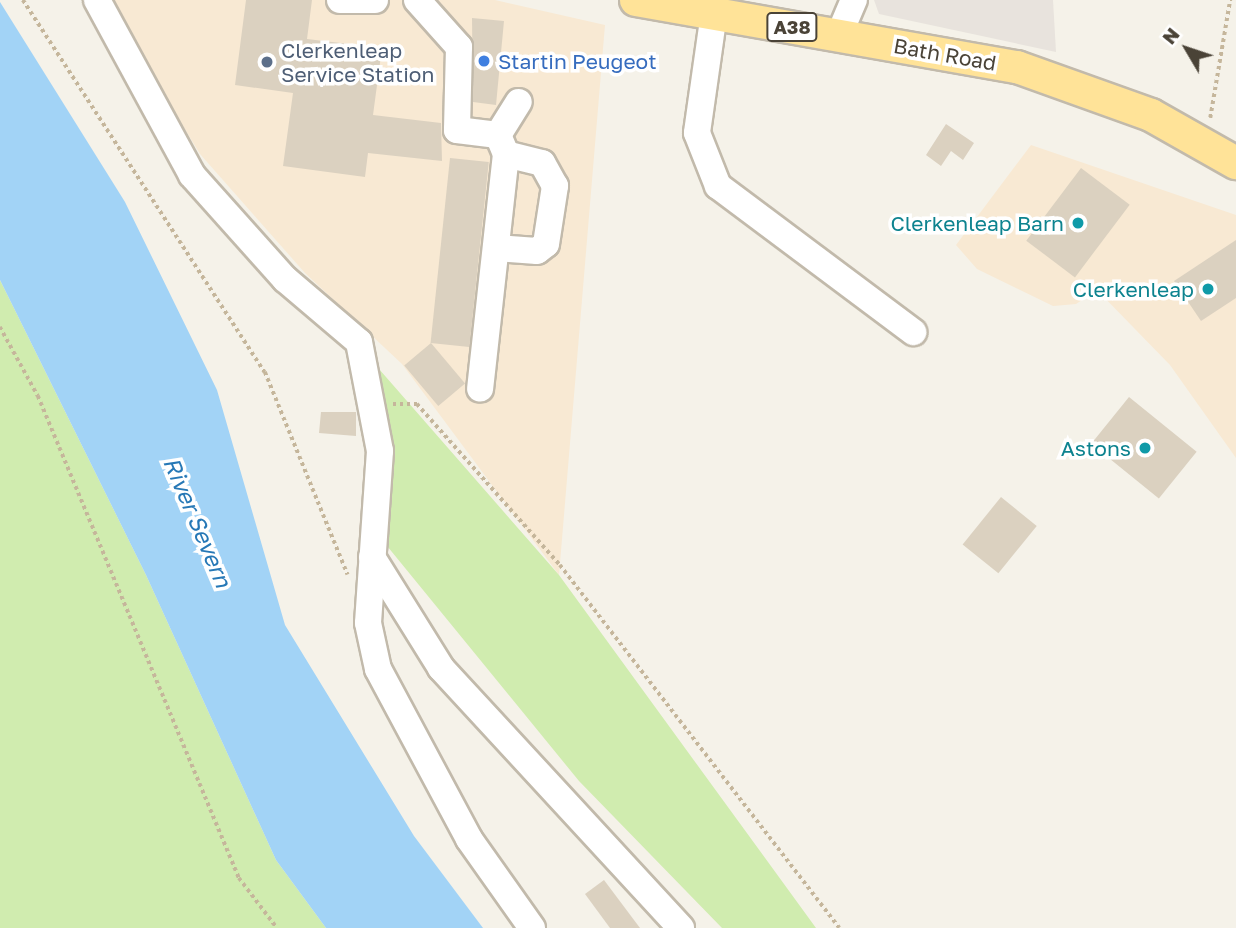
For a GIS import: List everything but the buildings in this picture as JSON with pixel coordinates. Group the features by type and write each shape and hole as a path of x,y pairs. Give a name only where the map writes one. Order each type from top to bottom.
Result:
{"main road":[{"name":"Bath Road","path":"636,0 1017,67 1091,89 1198,139 1236,163"}],"street":[{"path":"97,0 192,175 285,279 359,342 380,452 368,623 378,669 469,839 532,928"},
{"path":"340,0 375,0"},
{"path":"416,0 460,47 457,130 502,145 542,163 555,186 546,244 537,251 496,247"},
{"path":"839,35 854,0"},
{"path":"714,13 697,133 718,186 913,332"},
{"path":"480,388 496,247 502,145 519,102"},
{"path":"372,557 442,668 681,928"}],"path":[{"path":"23,0 265,372 352,586"},
{"path":"1198,139 1213,113 1230,0"},
{"path":"0,327 38,396 239,878 277,928"},
{"path":"371,403 417,404 435,424 594,608 840,928"}],"shaded area":[{"path":"106,0 495,0 605,25 559,575 402,364 305,273 200,154"},
{"path":"874,0 1053,0 1056,52 879,14"},
{"path":"1031,145 1236,215 1236,458 1170,365 1097,290 1076,304 1053,306 977,269 956,245"}],"green space":[{"path":"0,280 146,575 276,860 326,928 0,928"},
{"path":"379,369 559,575 816,928 722,928 579,781 383,541 392,455"}],"water":[{"name":"River Severn","path":"0,2 125,202 217,390 285,625 414,836 483,928 326,928 276,860 146,575 0,280"}],"place":[{"name":"Startin Peugeot","path":"484,61"},
{"name":"Clerkenleap Service Station","path":"267,62"},
{"name":"Clerkenleap Barn","path":"1078,223"},
{"name":"Clerkenleap","path":"1208,289"},
{"name":"Astons","path":"1145,448"}]}
